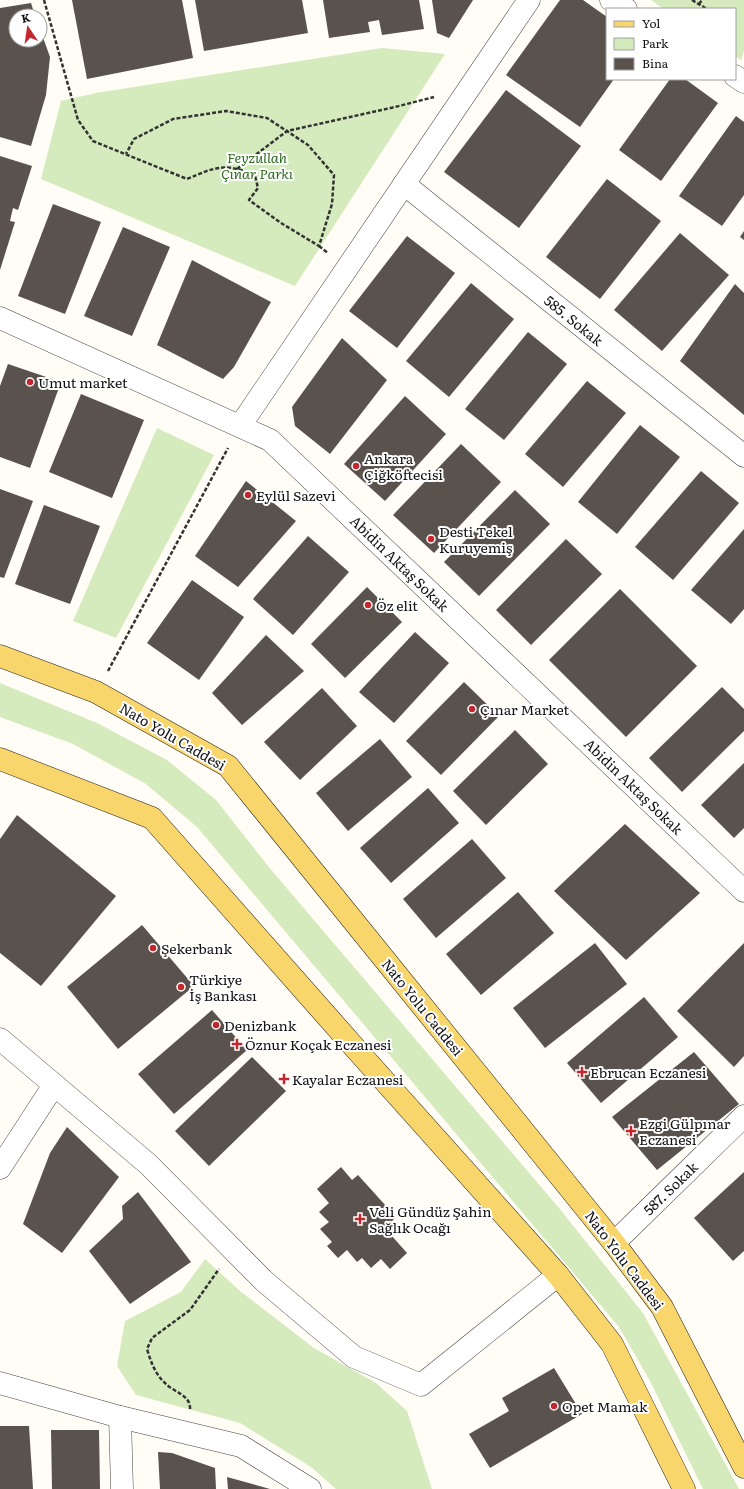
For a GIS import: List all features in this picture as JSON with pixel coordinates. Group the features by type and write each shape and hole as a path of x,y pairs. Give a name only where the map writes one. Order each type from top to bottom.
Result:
{"main road":[{"name":"Nato Yolu Caddesi","path":"0,656 96,692 228,766 614,1244 662,1307 744,1467"},
{"path":"0,759 152,818 558,1275 612,1344 684,1489"}],"street":[{"path":"240,426 529,0"},
{"path":"612,0 624,8"},
{"name":"585. Sokak","path":"404,184 744,456"},
{"name":"Abidin Aktaş Sokak","path":"0,318 270,440 744,891"},
{"path":"0,1039 148,1164 264,1280 354,1356 421,1385 558,1275"},
{"path":"0,1168 54,1085"},
{"name":"587. Sokak","path":"614,1244 744,1116"},
{"path":"0,1383 120,1417 241,1446 310,1489"},
{"path":"120,1417 122,1489"}],"path":[{"path":"44,0 78,120 93,141 187,179 207,170 225,166 245,171 255,176 258,188 248,200 281,223 319,246 332,204 334,175 308,145 267,118 226,111 173,119 134,139 126,154"},
{"path":"692,0 705,8"},
{"path":"699,4 702,0"},
{"path":"237,169 287,131 395,107 470,87"},
{"path":"96,692 240,426"},
{"path":"188,1433 191,1406 187,1398 165,1384 152,1366 147,1350 152,1338 190,1310 233,1249"}],"green space":[{"path":"651,0 744,0 744,51 741,60 736,57 736,8 663,8"},
{"name":"Feyzullah Çınar Parkı","path":"382,48 445,54 295,286 41,179 61,101 96,93"},
{"path":"157,428 214,455 116,638 73,621"},
{"path":"0,683 97,723 167,760 216,800 268,866 559,1208 643,1313 739,1489 703,1489 649,1379 619,1327 197,827 146,784 73,744 0,717"},
{"path":"205,1259 240,1291 314,1348 376,1383 407,1411 432,1489 336,1489 311,1467 240,1423 136,1395 117,1366 125,1321 181,1292"}],"building":[{"path":"72,0 182,0 193,58 87,79"},
{"path":"195,0 302,0 308,33 204,51"},
{"path":"323,0 419,0 424,29 382,35 379,20 368,22 370,32 329,38"},
{"path":"432,0 473,0 449,38 437,33"},
{"path":"560,0 583,0 606,16 606,80 613,80 580,127 506,75"},
{"path":"31,3 33,8 8,8 8,48 47,48 50,57 46,95 31,146 0,137 0,8"},
{"path":"669,80 686,80 718,103 661,181 619,150"},
{"path":"506,90 581,146 519,228 444,172"},
{"path":"736,116 744,122 744,195 722,226 679,196"},
{"path":"0,156 32,166 18,210 13,208 10,221 15,222 0,270"},
{"path":"607,179 661,221 600,299 546,257"},
{"path":"53,204 101,222 65,314 18,296"},
{"path":"123,227 170,247 132,336 84,316"},
{"path":"744,231 744,240 740,237"},
{"path":"680,233 729,275 662,351 614,310"},
{"path":"407,236 455,273 397,348 349,311"},
{"path":"192,260 271,302 234,367 223,379 157,345"},
{"path":"471,283 514,319 449,397 406,361"},
{"path":"735,284 744,293 744,415 680,361"},
{"path":"528,332 567,364 504,440 465,409"},
{"path":"342,338 387,380 330,454 295,426 292,407"},
{"path":"8,364 61,382 30,468 0,457 0,386"},
{"path":"587,381 626,413 563,487 525,454"},
{"path":"81,394 144,420 112,498 49,472"},
{"path":"405,396 446,434 385,501 344,464"},
{"path":"640,425 680,457 617,534 578,502"},
{"path":"461,444 501,482 434,553 393,515"},
{"path":"701,471 739,503 673,580 635,547"},
{"path":"246,481 296,521 238,587 195,556"},
{"path":"0,489 33,501 4,578 0,577"},
{"path":"515,490 550,524 479,596 444,562"},
{"path":"44,505 100,526 70,604 15,584"},
{"path":"744,529 744,609 731,624 691,590"},
{"path":"308,536 349,572 293,635 253,599"},
{"path":"566,539 602,574 531,645 496,610"},
{"path":"192,580 244,617 199,680 147,643"},
{"path":"367,587 402,622 345,678 311,644"},
{"path":"620,589 697,666 626,737 549,660"},
{"path":"415,632 449,663 394,723 359,692"},
{"path":"266,635 304,671 242,725 212,693"},
{"path":"464,682 499,716 441,775 406,741"},
{"path":"722,687 744,709 744,731 682,792 649,758"},
{"path":"322,688 357,726 300,780 264,742"},
{"path":"515,730 548,764 486,825 453,791"},
{"path":"380,739 412,777 348,831 316,793"},
{"path":"744,763 744,828 734,838 701,805"},
{"path":"428,788 459,823 391,883 360,848"},
{"path":"17,815 116,896 41,986 0,953 0,839"},
{"path":"625,824 700,893 626,960 554,891"},
{"path":"472,839 506,878 436,938 403,899"},
{"path":"518,892 554,933 481,995 446,954"},
{"path":"142,925 194,986 118,1049 67,987"},
{"path":"595,943 627,984 545,1048 513,1008"},
{"path":"744,943 744,1056 734,1067 677,1011"},
{"path":"644,997 678,1037 601,1103 567,1063"},
{"path":"212,1010 247,1050 174,1114 138,1074"},
{"path":"694,1052 739,1104 657,1170 612,1117"},
{"path":"252,1057 286,1091 209,1166 175,1131"},
{"path":"67,1127 119,1177 62,1253 23,1224 50,1153"},
{"name":"Veli Gündüz Şahin Sağlık Ocağı","path":"341,1167 352,1180 358,1175 396,1217 391,1222 397,1229 391,1235 407,1253 390,1269 381,1259 371,1268 362,1258 357,1262 347,1250 338,1258 327,1246 332,1242 320,1229 329,1222 319,1212 329,1203 317,1189"},
{"path":"744,1172 744,1251 733,1261 694,1218"},
{"path":"138,1192 191,1262 130,1304 89,1251 123,1219 122,1206"},
{"path":"554,1368 582,1414 490,1468 469,1434 509,1411 502,1398"},
{"path":"0,1426 29,1426 33,1489 0,1489"},
{"path":"51,1430 99,1430 100,1489 52,1489"},
{"path":"158,1452 172,1453 215,1468 216,1489 160,1489"},
{"path":"227,1477 270,1489 228,1489"}],"place":[{"name":"Umut market","path":"30,382"},
{"name":"Ankara Çiğköftecisi","path":"356,466"},
{"name":"Eylül Sazevi","path":"248,495"},
{"name":"Desti Tekel Kuruyemiş","path":"431,539"},
{"name":"Öz elit","path":"368,605"},
{"name":"Çınar Market","path":"472,709"},
{"name":"Şekerbank","path":"153,948"},
{"name":"Türkiye İş Bankası","path":"181,987"},
{"name":"Denizbank","path":"216,1025"},
{"name":"Öznur Koçak Eczanesi","path":"237,1044"},
{"name":"Ebrucan Eczanesi","path":"582,1072"},
{"name":"Kayalar Eczanesi","path":"284,1079"},
{"name":"Ezgi Gülpınar Eczanesi","path":"631,1131"},
{"name":"Veli Gündüz Şahin Sağlık Ocağı","path":"360,1219"},
{"name":"Opet Mamak","path":"554,1406"}]}
